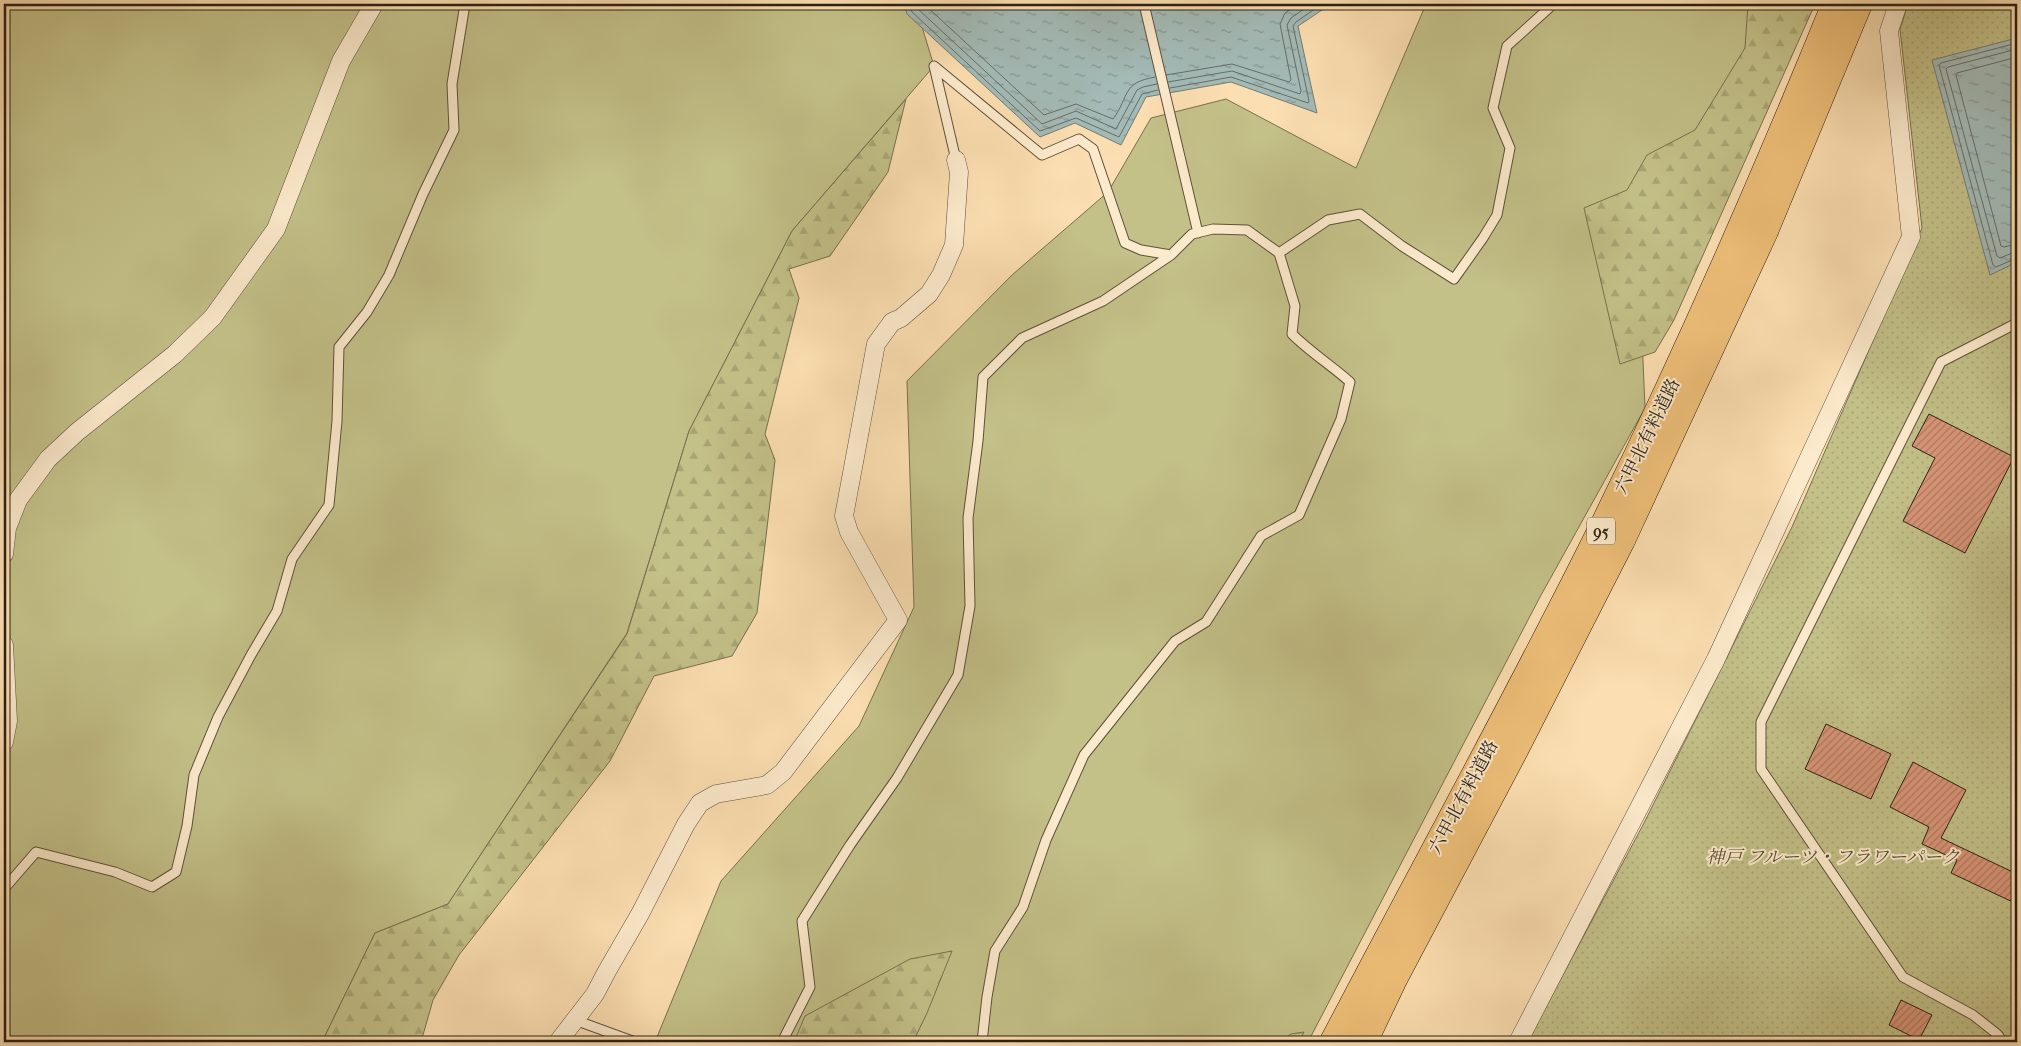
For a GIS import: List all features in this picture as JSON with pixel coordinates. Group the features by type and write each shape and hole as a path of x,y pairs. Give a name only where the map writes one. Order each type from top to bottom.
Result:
{"main road":[{"name":"六甲北有料道路","path":"1334,1042 1602,530 1693,340 1737,242 1836,4"},
{"name":"六甲北有料道路","path":"1362,1042 1621,540 1764,231 1858,4"},
{"path":"1369,1042 1393,979"}],"street":[{"path":"4,554 8,528 18,500 48,459 77,432 174,354 213,317 276,229 341,61 374,4"},
{"path":"1518,1042 1716,659 1911,237 1889,31 1898,4"},
{"path":"558,1042 595,994 640,914 686,824 700,803 716,794 768,785 783,772 898,620 849,532 844,516 876,344 892,322 901,318 930,294 941,275 954,245 959,172 956,160"},
{"path":"4,645 8,721 4,742"}],"lane":[{"path":"4,889 36,852 115,872 152,887 176,872 187,826 194,775 218,717 251,655 277,612 292,559 329,505 337,421 339,347 367,312 389,275 422,194 454,130 452,84 465,4"},
{"path":"1144,4 1198,233"},
{"path":"1279,253 1328,220 1360,214 1402,246 1454,279 1484,238 1497,215 1510,148 1493,108 1507,46 1549,8 1551,4"},
{"path":"956,160 934,66 1042,155 1079,139 1093,149 1125,243 1142,250 1171,255"},
{"path":"782,1042 810,987 802,921 850,845 898,778 958,675 970,606 968,518 978,441 983,377 1022,338 1103,300 1171,255 1192,234 1213,228 1246,230 1279,253 1295,306 1292,334 1306,348 1331,365 1350,382 1340,419 1299,515 1260,536 1206,622 1175,641 1084,755 1046,840 1023,906 996,951 987,996 982,1042"},
{"path":"2003,1042 1973,1015 1902,977 1760,769 1761,722 1942,362 2017,323"},
{"path":"575,1020 635,1042"}],"green space":[{"path":"4,4 915,4 934,66 792,231 689,431 627,633 448,904 375,933 322,1042 4,1042"},
{"path":"1426,4 1780,4 1640,288 1645,408 1540,597 1308,1042 655,1042 721,881 859,726 914,607 907,381 1012,275 1108,192 1151,118 1226,99 1356,168"},
{"path":"1748,4 1815,4 1674,320 1655,352 1620,364 1584,208 1627,190 1647,155 1695,130 1745,48"},
{"name":"神戸 フルーツ・フラワーパーク","path":"1908,4 2017,4 2017,1042 1527,1042 1643,825 1792,527 1922,228 1900,29"},
{"path":"906,99 888,172 830,256 789,269 799,298 765,434 775,460 757,613 732,656 654,676 610,761 459,955 433,1000 421,1042 322,1042 375,933 448,904 627,634 689,431 792,231"},
{"path":"952,951 913,1042 794,1042 805,1016 910,959"},
{"path":"1304,1032 1299,1042 1280,1042 1291,1034"}],"water":[{"path":"904,4 1118,4 1135,7 1143,4 1331,4 1298,26 1317,113 1231,82 1146,97 1121,145 1075,123 1040,137 907,14"},
{"path":"2017,38 2017,262 1990,275 1932,60"}],"building":[{"path":"1929,414 2014,457 1965,553 1903,521 1935,458 1912,446"},
{"path":"1826,724 1891,754 1871,799 1805,769"},
{"path":"1913,762 1966,790 1941,838 2017,874 2017,904 1951,873 1957,860 1922,844 1929,827 1890,807"},
{"path":"1901,1000 1932,1015 1919,1040 1889,1025"}]}
